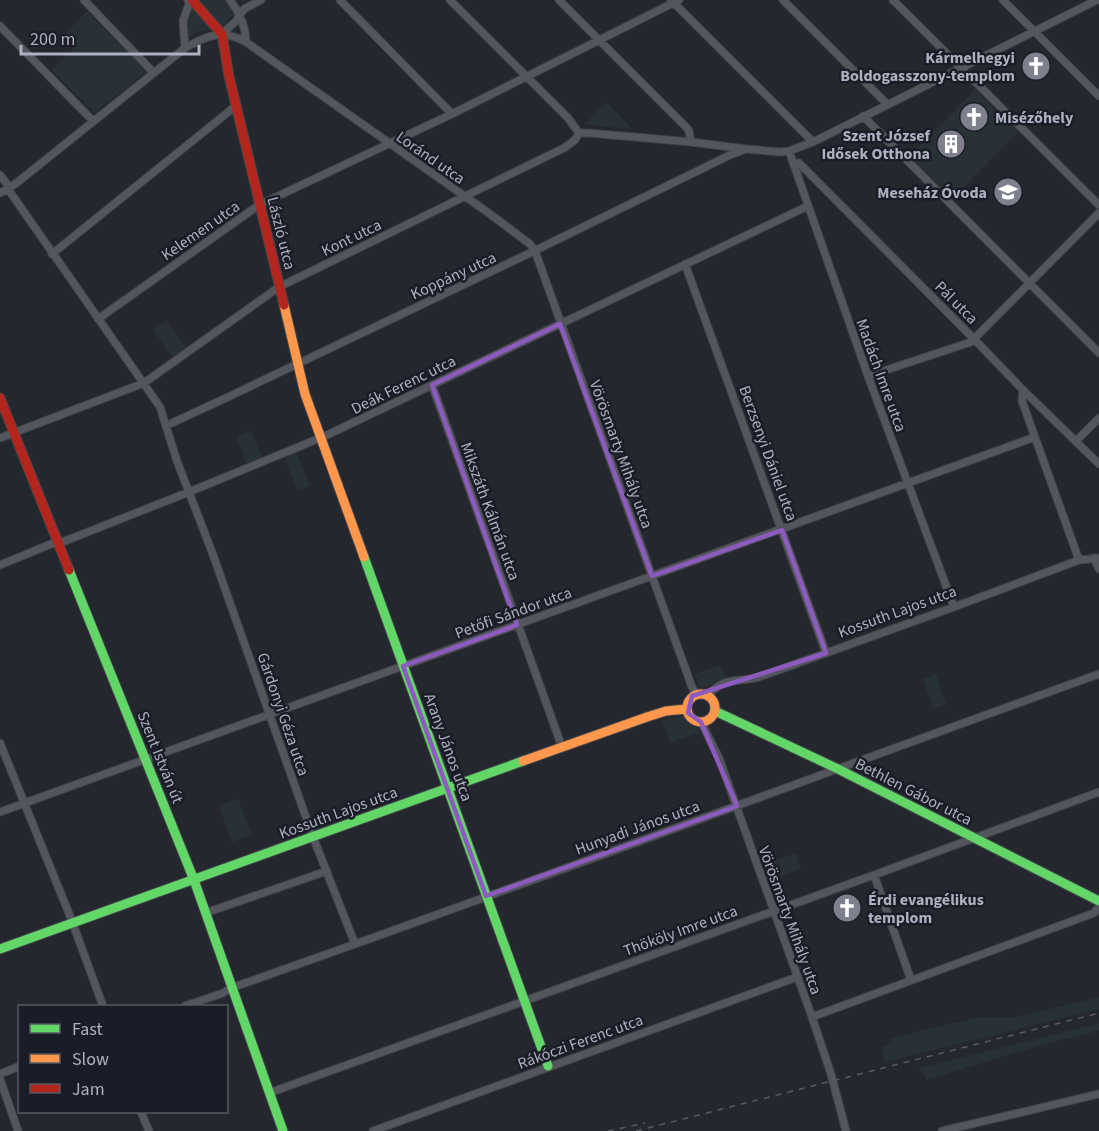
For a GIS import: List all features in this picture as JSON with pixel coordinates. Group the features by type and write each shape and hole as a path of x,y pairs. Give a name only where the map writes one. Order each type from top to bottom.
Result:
{"street":[{"path":"84,0 153,72"},
{"path":"185,48 183,21 190,0"},
{"path":"190,0 222,34"},
{"path":"230,0 245,28 246,42"},
{"path":"0,193 185,48 206,38 222,34 236,21 244,9 261,0"},
{"path":"339,0 452,114"},
{"path":"450,0 568,118 579,133 780,152 813,142 1097,0"},
{"path":"559,0 686,127 691,142"},
{"path":"783,0 887,105"},
{"path":"893,0 1099,205"},
{"path":"1003,0 1099,96"},
{"path":"674,1 813,142"},
{"name":"Kelemen utca","path":"99,319 259,205 452,114 674,1"},
{"path":"0,26 93,121"},
{"name":"Loránd utca","path":"222,34 246,42 530,244 535,251 560,324"},
{"name":"László utca","path":"222,34 229,76 305,394 321,438"},
{"path":"52,254 237,105"},
{"path":"863,116 1099,353"},
{"name":"Kont utca","path":"0,438 144,383 279,287 564,148 575,140 579,133"},
{"name":"Koppány utca","path":"172,423 746,149"},
{"name":"Madách Imre utca","path":"789,151 868,376 954,607"},
{"name":"Pál utca","path":"794,163 799,163 1099,464"},
{"path":"0,175 52,254 168,416 172,423 169,433"},
{"name":"Deák Ferenc utca","path":"0,565 321,438 808,206"},
{"path":"868,376 968,344 1099,213"},
{"name":"Berzsenyi Dániel utca","path":"685,264 826,653"},
{"name":"Vörösmarty Mihály utca","path":"560,324 696,694"},
{"name":"Mikszáth Kálmán utca","path":"432,385 562,747"},
{"path":"1023,390 1022,401 1079,560"},
{"name":"Szent István út","path":"0,398 194,880 283,1131"},
{"name":"Gárdonyi Géza utca","path":"160,407 177,461 313,837 355,944"},
{"path":"1076,441 1099,418"},
{"name":"Petőfi Sándor utca","path":"0,812 1035,437"},
{"name":"Arany János utca","path":"321,438 548,1066"},
{"path":"1097,558 1099,569"},
{"name":"Kossuth Lajos utca","path":"708,695 718,686 729,681 759,677 1079,560 1097,558"},
{"name":"Hunyadi János utca","path":"188,1005 1099,674"},
{"path":"696,694 708,695 714,702 715,711 710,718 701,722 690,717 687,710 689,700 696,694"},
{"name":"Kossuth Lajos utca","path":"0,949 562,747 657,714 687,710"},
{"name":"Bethlen Gábor utca","path":"715,711 836,768 1099,901"},
{"name":"Vörösmarty Mihály utca","path":"701,722 719,758 812,1017 831,1074 846,1131"},
{"path":"0,743 73,924 103,1005"},
{"name":"Thököly Imre utca","path":"269,1093 1099,792"},
{"path":"212,911 327,871"},
{"path":"874,875 911,980"},
{"path":"812,1017 1094,913 1099,908"},
{"name":"Rákóczi Ferenc utca","path":"372,1131 797,977"},
{"path":"0,1074 18,1067"},
{"path":"0,1079 18,1131"},
{"path":"942,1131 970,1128 1099,1094"},
{"path":"141,1113 148,1131"}],"highlighted area":[{"path":"560,324 652,576 782,530 826,653 692,696 688,713 701,722 737,806 486,896 403,666 517,625 432,385"}],"shaded area":[{"path":"196,0 228,0 236,15 222,26"},
{"path":"192,7 212,29 188,37 187,21"},
{"path":"87,11 147,71 94,113 52,70 75,47 64,35"},
{"path":"975,90 1018,132 953,198 910,156"},
{"path":"606,102 633,130 585,124"},
{"path":"167,320 186,347 172,357 153,330"},
{"path":"251,430 262,458 247,464 236,436"},
{"path":"296,452 310,486 297,491 284,457"},
{"path":"720,665 726,677 703,688 699,687 695,674"},
{"path":"936,674 946,704 933,709 923,679"},
{"path":"682,716 696,726 699,733 670,743 662,720"},
{"path":"238,798 252,835 232,842 219,806"},
{"path":"796,853 801,869 770,880 764,864"},
{"path":"1099,997 1099,1009 885,1062 881,1047 892,1043 891,1039 931,1028 982,1017 1017,1017"},
{"path":"1099,1023 1099,1031 1042,1045 926,1080 919,1068"}],"railway":[{"path":"636,1131 1099,1013"},
{"path":"608,1131 645,1123"}],"traffic: fast":[{"path":"364,557 548,1066"},
{"path":"69,570 194,880 283,1131"},
{"path":"715,711 836,768 1099,901"},
{"path":"0,949 523,761"}],"traffic: slow":[{"path":"284,305 305,394 364,557"},
{"path":"701,694 711,698 715,708 711,718 701,722 691,718 687,708 691,698 701,694"},
{"path":"523,761 647,717 666,711 687,709"}],"traffic: jam":[{"path":"192,0 222,34 229,76 284,305"},
{"path":"0,398 69,570"}],"place":[{"name":"Kármelhegyi Boldogasszony-templom","path":"1036,66"},
{"name":"Misézőhely","path":"974,117"},
{"name":"Szent József Idősek Otthona","path":"951,144"},
{"name":"Meseház Óvoda","path":"1008,192"},
{"name":"Érdi evangélikus templom","path":"847,908"}]}
